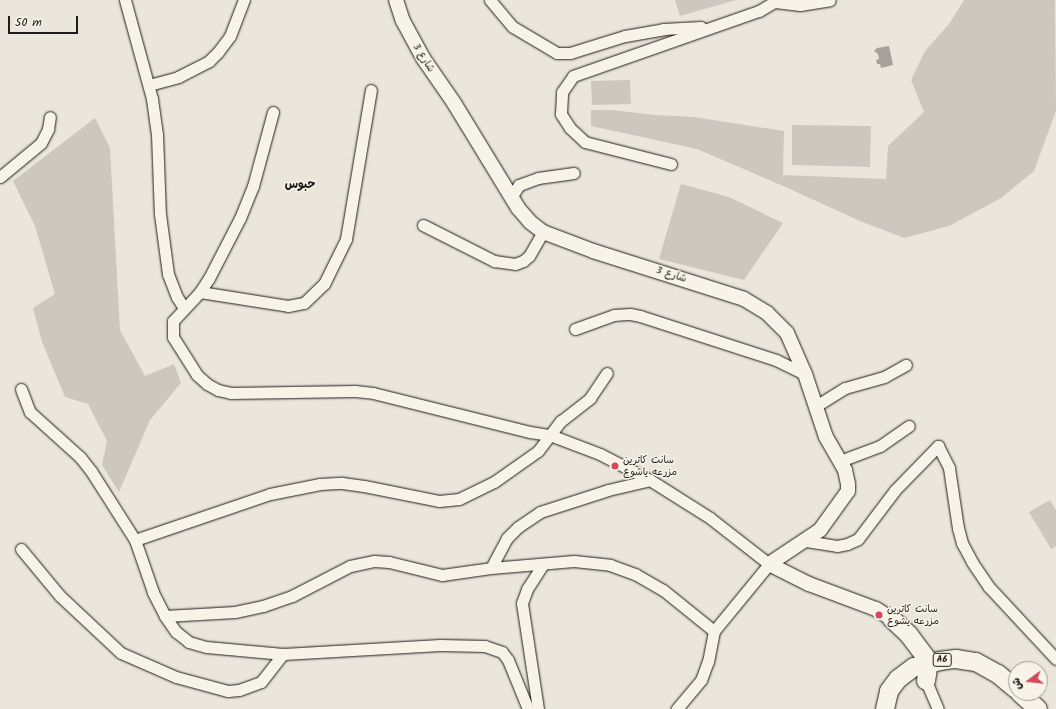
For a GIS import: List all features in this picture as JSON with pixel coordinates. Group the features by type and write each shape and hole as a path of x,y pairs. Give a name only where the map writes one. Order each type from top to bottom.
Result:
{"highway":[{"path":"892,619 909,635 922,665 926,681"},
{"name":"A6","path":"922,665 956,658 976,662 998,674 1008,682"},
{"path":"885,709 889,691 892,686 905,673 922,665"},
{"path":"1029,701 1038,709"}],"street":[{"path":"125,0 149,85 157,134 158,179 168,274 177,297 184,308"},
{"path":"149,85 178,77 209,61 230,36 244,0"},
{"name":"شارع 3","path":"396,0 403,21 422,58 454,103 518,208 530,222 543,232 593,251 744,299 755,304 772,317 787,333 805,374 826,437 845,470 848,491 829,520 820,530 806,541 769,564"},
{"path":"490,0 513,27 557,53 570,53 625,36 663,29 710,27"},
{"path":"670,164 585,142 570,128 561,114 562,92 573,76 612,64 710,27 758,11 776,1 800,5 830,0"},
{"path":"200,292 288,306 304,303 324,284 346,239 371,90"},
{"path":"273,112 253,186 240,218 217,266 200,292 173,321 173,337 197,375 207,384 218,390 231,393 356,391 373,393 530,432 550,435 600,454 650,480 723,527 769,564 809,584 876,609 892,619"},
{"path":"0,177 33,151 41,142 48,129 50,117"},
{"path":"512,196 520,185 538,178 574,173"},
{"path":"423,225 494,260 515,264 529,256 543,232"},
{"path":"575,329 614,315 630,314 776,360 805,374"},
{"path":"816,406 845,388 884,376 906,365"},
{"path":"135,540 270,494 320,484 342,483 439,500 459,500 474,493 507,473 538,451 561,420 590,398 607,373"},
{"path":"21,389 30,412 91,470 135,540 153,592 165,616 176,632 190,642 206,647 283,654 432,645 485,646 502,652 508,660 528,709"},
{"path":"840,461 880,446 909,426"},
{"path":"806,541 838,546 858,539 895,490 938,446 949,468 958,528 962,543 972,562 983,580 1056,659"},
{"path":"491,568 507,538 518,527 540,512 576,500 650,480"},
{"path":"21,549 60,596 121,653 176,677 228,691 239,690 261,682 283,654"},
{"path":"165,616 235,612 263,606 292,596 350,566 374,561 389,562 442,576 491,568 574,561 610,565 635,574 663,590 714,631"},
{"path":"538,709 522,603 527,589 543,564"},
{"path":"677,709 700,680 708,661 714,631 769,564"},
{"path":"926,681 938,709"}],"shaded area":[{"path":"675,0 736,0 680,16"},
{"path":"964,0 1055,0 1056,111 1034,171 1001,198 949,226 904,238 860,221 697,149 591,126 591,110 613,110 655,115 694,117 784,131 783,175 886,179 888,146 924,112 911,80 925,51 949,24"},
{"path":"889,46 893,65 881,68 880,64 877,64 876,60 879,59 878,54 874,51 877,48"},
{"path":"630,80 631,104 592,105 591,81"},
{"path":"95,118 110,148 120,330 145,376 174,364 181,383 150,420 119,492 102,465 107,441 88,404 65,397 42,342 33,308 55,294 35,226 13,181"},
{"path":"792,125 871,126 870,167 792,165"},
{"path":"681,184 729,197 783,223 744,280 659,259"},
{"path":"1050,500 1056,510 1056,546 1051,549 1029,512"}],"place":[{"name":"سانت كاترين مزرعه ياشوع","path":"615,466"},
{"name":"سانت كاترين مزرعه يشوع","path":"879,615"}],"district":[{"name":"حبوس","path":"300,185"}]}
